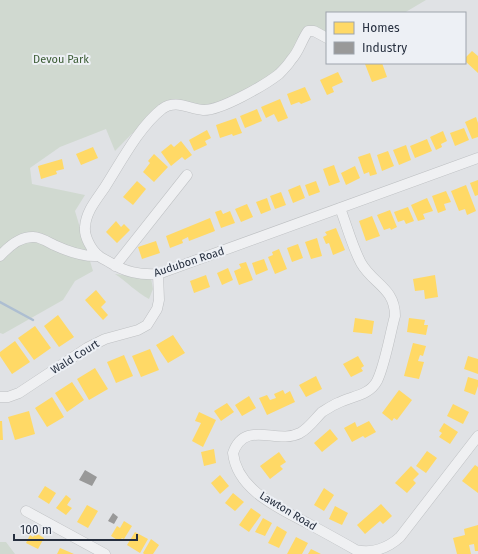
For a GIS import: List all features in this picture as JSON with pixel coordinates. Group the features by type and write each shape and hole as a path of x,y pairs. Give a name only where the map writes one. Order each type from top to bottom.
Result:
{"street":[{"name":"Audubon Road","path":"326,37 314,31 308,31 292,59 280,73 259,87 218,107 204,110 179,104 167,106 148,122 127,151 86,218 84,229 86,237 98,256 131,273 144,275 158,274 478,158"},
{"path":"115,266 187,175"},
{"name":"Lawton Road","path":"340,208 352,244 361,262 366,270 389,294 395,309 395,316 377,382 366,392 339,402 323,412 300,433 287,436 254,434 246,436 240,441 233,453 236,467 249,485 271,503 356,550 366,553 375,552 388,546 400,537 478,438"},
{"path":"0,256 16,242 35,237 59,248 81,254 98,256"},
{"name":"Wald Court","path":"0,397 8,397 19,393 87,348 105,339 138,330 147,325 157,309 159,300 158,274"},
{"path":"26,511 105,554"}],"green space":[{"name":"Devou Park","path":"0,0 426,0 406,12 326,12 326,37 314,31 280,73 218,107 159,106 115,151 106,129 60,147 30,168 32,184 85,195 75,211 93,271 75,281 63,300 3,334 0,333"},
{"path":"115,274 151,278 153,289 149,299 140,293"},
{"path":"0,542 6,542 15,554 0,554"}],"building: Homes":[{"path":"472,51 478,56 478,73 466,62 466,57"},
{"path":"365,64 382,64 387,77 372,82"},
{"path":"338,72 343,82 332,87 334,92 327,95 320,80"},
{"path":"305,87 311,100 301,104 299,102 291,105 287,94"},
{"path":"280,99 288,118 278,122 274,114 266,118 261,107"},
{"path":"257,109 262,121 245,128 240,116"},
{"path":"476,117 478,123 478,137 472,139 465,122"},
{"path":"236,118 242,133 233,136 232,134 220,138 216,125"},
{"path":"464,128 469,140 455,146 450,133"},
{"path":"207,130 211,138 205,141 207,145 194,151 189,140"},
{"path":"443,131 447,141 441,144 442,147 436,150 430,137"},
{"path":"427,139 432,151 415,158 410,146"},
{"path":"181,141 192,155 185,160 182,157 171,166 161,152 171,144 174,147"},
{"path":"406,145 411,160 399,165 393,150"},
{"path":"93,147 98,158 81,165 76,154"},
{"path":"388,151 394,166 382,171 377,155"},
{"path":"370,153 377,174 370,176 369,172 364,174 358,157"},
{"path":"154,154 168,167 154,182 143,172 150,163 148,161"},
{"path":"62,159 64,169 56,171 57,174 41,179 38,166"},
{"path":"334,165 340,182 329,186 323,169"},
{"path":"355,166 360,178 346,185 341,173"},
{"path":"478,180 478,195 475,196 470,183"},
{"path":"137,181 146,189 133,205 123,197"},
{"path":"316,181 320,192 309,196 305,185"},
{"path":"300,185 305,198 293,203 288,190"},
{"path":"466,185 476,211 467,215 465,209 459,211 451,191"},
{"path":"446,191 451,202 444,204 446,210 438,213 432,196"},
{"path":"281,192 286,205 275,209 270,196"},
{"path":"267,198 271,210 261,214 256,202"},
{"path":"427,198 433,211 423,214 425,219 418,221 411,205"},
{"path":"247,204 253,217 241,222 235,209"},
{"path":"408,207 414,221 406,224 404,220 398,222 394,212"},
{"path":"221,210 223,214 230,211 235,223 221,228 215,212"},
{"path":"390,210 397,227 391,230 390,228 384,230 377,215"},
{"path":"372,216 380,236 366,241 359,221"},
{"path":"210,218 215,231 189,241 188,237 182,240 183,243 170,248 166,236"},
{"path":"116,221 121,227 124,224 130,230 117,243 106,232"},
{"path":"336,228 345,250 333,255 329,243 326,244 323,237 327,235 325,232"},
{"path":"317,238 322,256 311,259 305,242"},
{"path":"156,241 160,253 142,259 138,247"},
{"path":"298,244 303,258 292,262 287,248"},
{"path":"279,249 287,269 275,274 268,257 273,255 272,252"},
{"path":"264,259 268,270 256,275 252,263"},
{"path":"246,262 253,280 239,285 234,271 241,268 239,264"},
{"path":"228,268 233,280 222,285 217,273"},
{"path":"206,275 210,287 194,293 190,281"},
{"path":"435,275 438,297 425,299 424,290 415,291 413,279"},
{"path":"96,290 106,302 101,307 108,315 103,320 85,300"},
{"path":"58,315 74,337 59,347 44,326"},
{"path":"355,318 374,321 372,334 353,332"},
{"path":"409,318 425,320 424,325 428,325 426,335 407,332"},
{"path":"35,326 51,348 34,360 18,338"},
{"path":"173,335 185,353 168,363 156,345"},
{"path":"15,341 30,362 12,374 0,356 0,352"},
{"path":"413,343 426,346 423,356 420,355 418,361 424,362 419,379 404,376"},
{"path":"150,349 159,370 141,377 132,356"},
{"path":"124,355 133,376 116,383 107,362"},
{"path":"358,356 364,366 361,368 363,371 351,377 343,364"},
{"path":"468,356 478,359 478,374 464,369"},
{"path":"95,368 108,389 89,400 77,379"},
{"path":"316,376 322,389 306,397 299,385"},
{"path":"468,377 478,380 475,395 464,391"},
{"path":"72,382 84,400 67,412 55,393"},
{"path":"283,390 285,394 290,391 295,402 267,415 259,398 267,395 270,400 276,398 274,394"},
{"path":"399,390 412,400 397,420 394,418 392,421 382,413"},
{"path":"249,396 256,408 242,416 235,405"},
{"path":"52,397 64,417 47,427 35,408"},
{"path":"227,403 234,412 221,421 214,411"},
{"path":"453,404 469,412 463,424 447,416"},
{"path":"29,411 35,434 15,440 8,417"},
{"path":"199,412 216,420 203,447 192,441 201,423 195,421"},
{"path":"0,421 2,421 3,440 0,440"},
{"path":"369,421 376,432 365,438 363,436 352,442 344,428 355,422 357,427"},
{"path":"444,423 458,432 450,444 439,437 442,433 439,431"},
{"path":"330,429 338,439 322,452 314,443"},
{"path":"214,449 216,463 204,466 201,452"},
{"path":"427,451 437,458 426,473 416,466"},
{"path":"279,452 286,462 280,466 283,469 270,479 260,466"},
{"path":"475,465 478,467 478,493 462,481"},
{"path":"411,466 419,474 413,480 416,483 407,493 395,483"},
{"path":"220,475 229,486 220,494 211,483"},
{"path":"45,486 56,493 49,504 38,497"},
{"path":"324,488 334,495 324,511 314,505"},
{"path":"233,493 244,502 235,511 225,503"},
{"path":"66,495 71,499 67,505 72,508 66,515 56,508"},
{"path":"381,504 392,516 383,524 380,521 365,534 357,525"},
{"path":"87,505 98,511 88,528 77,522"},
{"path":"335,506 348,513 342,525 329,519"},
{"path":"251,508 261,515 249,532 239,525"},
{"path":"263,518 272,523 265,536 255,532"},
{"path":"124,521 132,526 124,539 122,538 119,541 111,536 117,526 120,528"},
{"path":"478,525 478,551 475,551 474,544 469,545 471,554 457,554 453,538 465,535 464,529"},
{"path":"277,526 287,532 279,548 268,543"},
{"path":"135,532 148,539 140,553 127,545"},
{"path":"36,533 44,538 38,549 26,543 30,535 33,537"},
{"path":"296,537 308,543 302,554 287,554"},
{"path":"151,539 159,545 153,554 144,554 143,553"},
{"path":"60,548 74,554 57,554"},
{"path":"311,549 321,554 308,554"}],"building: Industry":[{"path":"85,470 97,477 92,486 79,480"},
{"path":"113,513 118,517 114,524 108,521"}],"waterway":[{"path":"0,302 33,320"}]}
